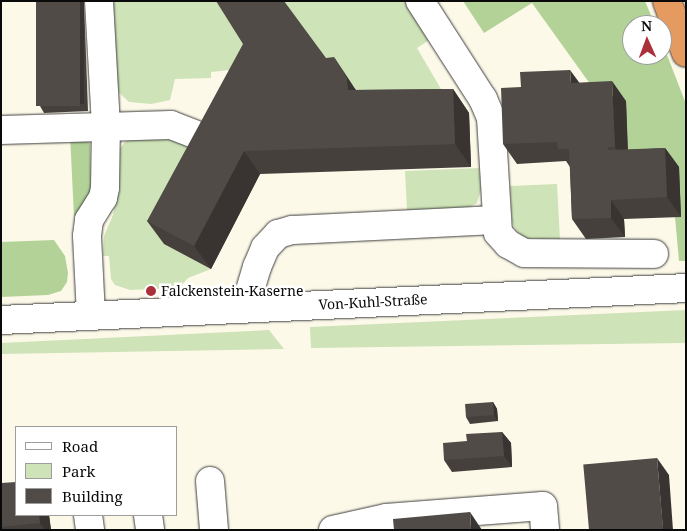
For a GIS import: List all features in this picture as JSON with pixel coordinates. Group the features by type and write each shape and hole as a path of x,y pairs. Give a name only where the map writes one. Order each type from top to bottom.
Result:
{"highway":[{"path":"667,1 686,53"}],"street":[{"path":"90,315 87,236 89,220 103,198 105,188 106,126 99,1"},
{"path":"420,1 483,99 490,118 498,233 508,244 524,253 654,254"},
{"path":"1,130 171,124 194,134"},
{"path":"245,308 257,267 265,248 278,234 292,230 497,220"},
{"name":"Von-Kuhl-Straße","path":"1,320 686,288"},
{"path":"210,481 214,530"},
{"path":"333,530 360,527 386,518 543,506 545,530"},
{"path":"88,516 90,530"},
{"path":"148,516 150,530"}],"green space":[{"path":"108,1 217,1 259,67 211,72 211,78 175,79 170,100 151,104 129,102 113,87"},
{"path":"283,1 407,1 431,39 417,48 455,113 363,101 350,81 342,81"},
{"path":"463,1 645,1 651,15 622,15 622,65 671,65 686,104 686,261 679,261 675,217 681,216 679,168 621,170 603,102 532,3 484,33"},
{"path":"70,134 86,139 90,144 91,194 74,217"},
{"path":"162,135 193,146 211,269 188,278 179,288 130,290 115,285 111,279 109,256 103,256 104,236 113,215 118,190 115,155 125,142 138,136"},
{"path":"479,168 481,189 477,203 467,209 407,210 405,171"},
{"path":"557,184 560,240 524,238 515,229 512,221 510,186"},
{"path":"54,240 65,256 68,273 67,282 61,291 48,295 1,297 1,242"},
{"path":"686,310 686,343 311,348 310,327"},
{"path":"269,330 284,349 1,354 1,343"}],"building":[{"path":"36,1 80,1 80,106 36,106"},
{"path":"216,1 284,1 326,58 334,57 347,78 348,90 453,89 455,144 244,151 194,246 147,221 243,44"},
{"path":"570,70 571,83 612,81 615,147 608,147 608,150 665,148 667,197 611,200 611,218 572,219 569,149 558,149 557,142 503,144 501,88 521,87 520,72"},
{"path":"493,402 494,415 466,417 465,404"},
{"path":"502,432 504,456 444,460 443,443 467,441 466,434"},
{"path":"657,458 663,530 589,530 583,464"},
{"path":"15,482 15,516 39,516 40,523 1,527 1,483"},
{"path":"470,512 471,530 394,530 393,519"}],"place":[{"name":"Falckenstein-Kaserne","path":"151,291"}]}
